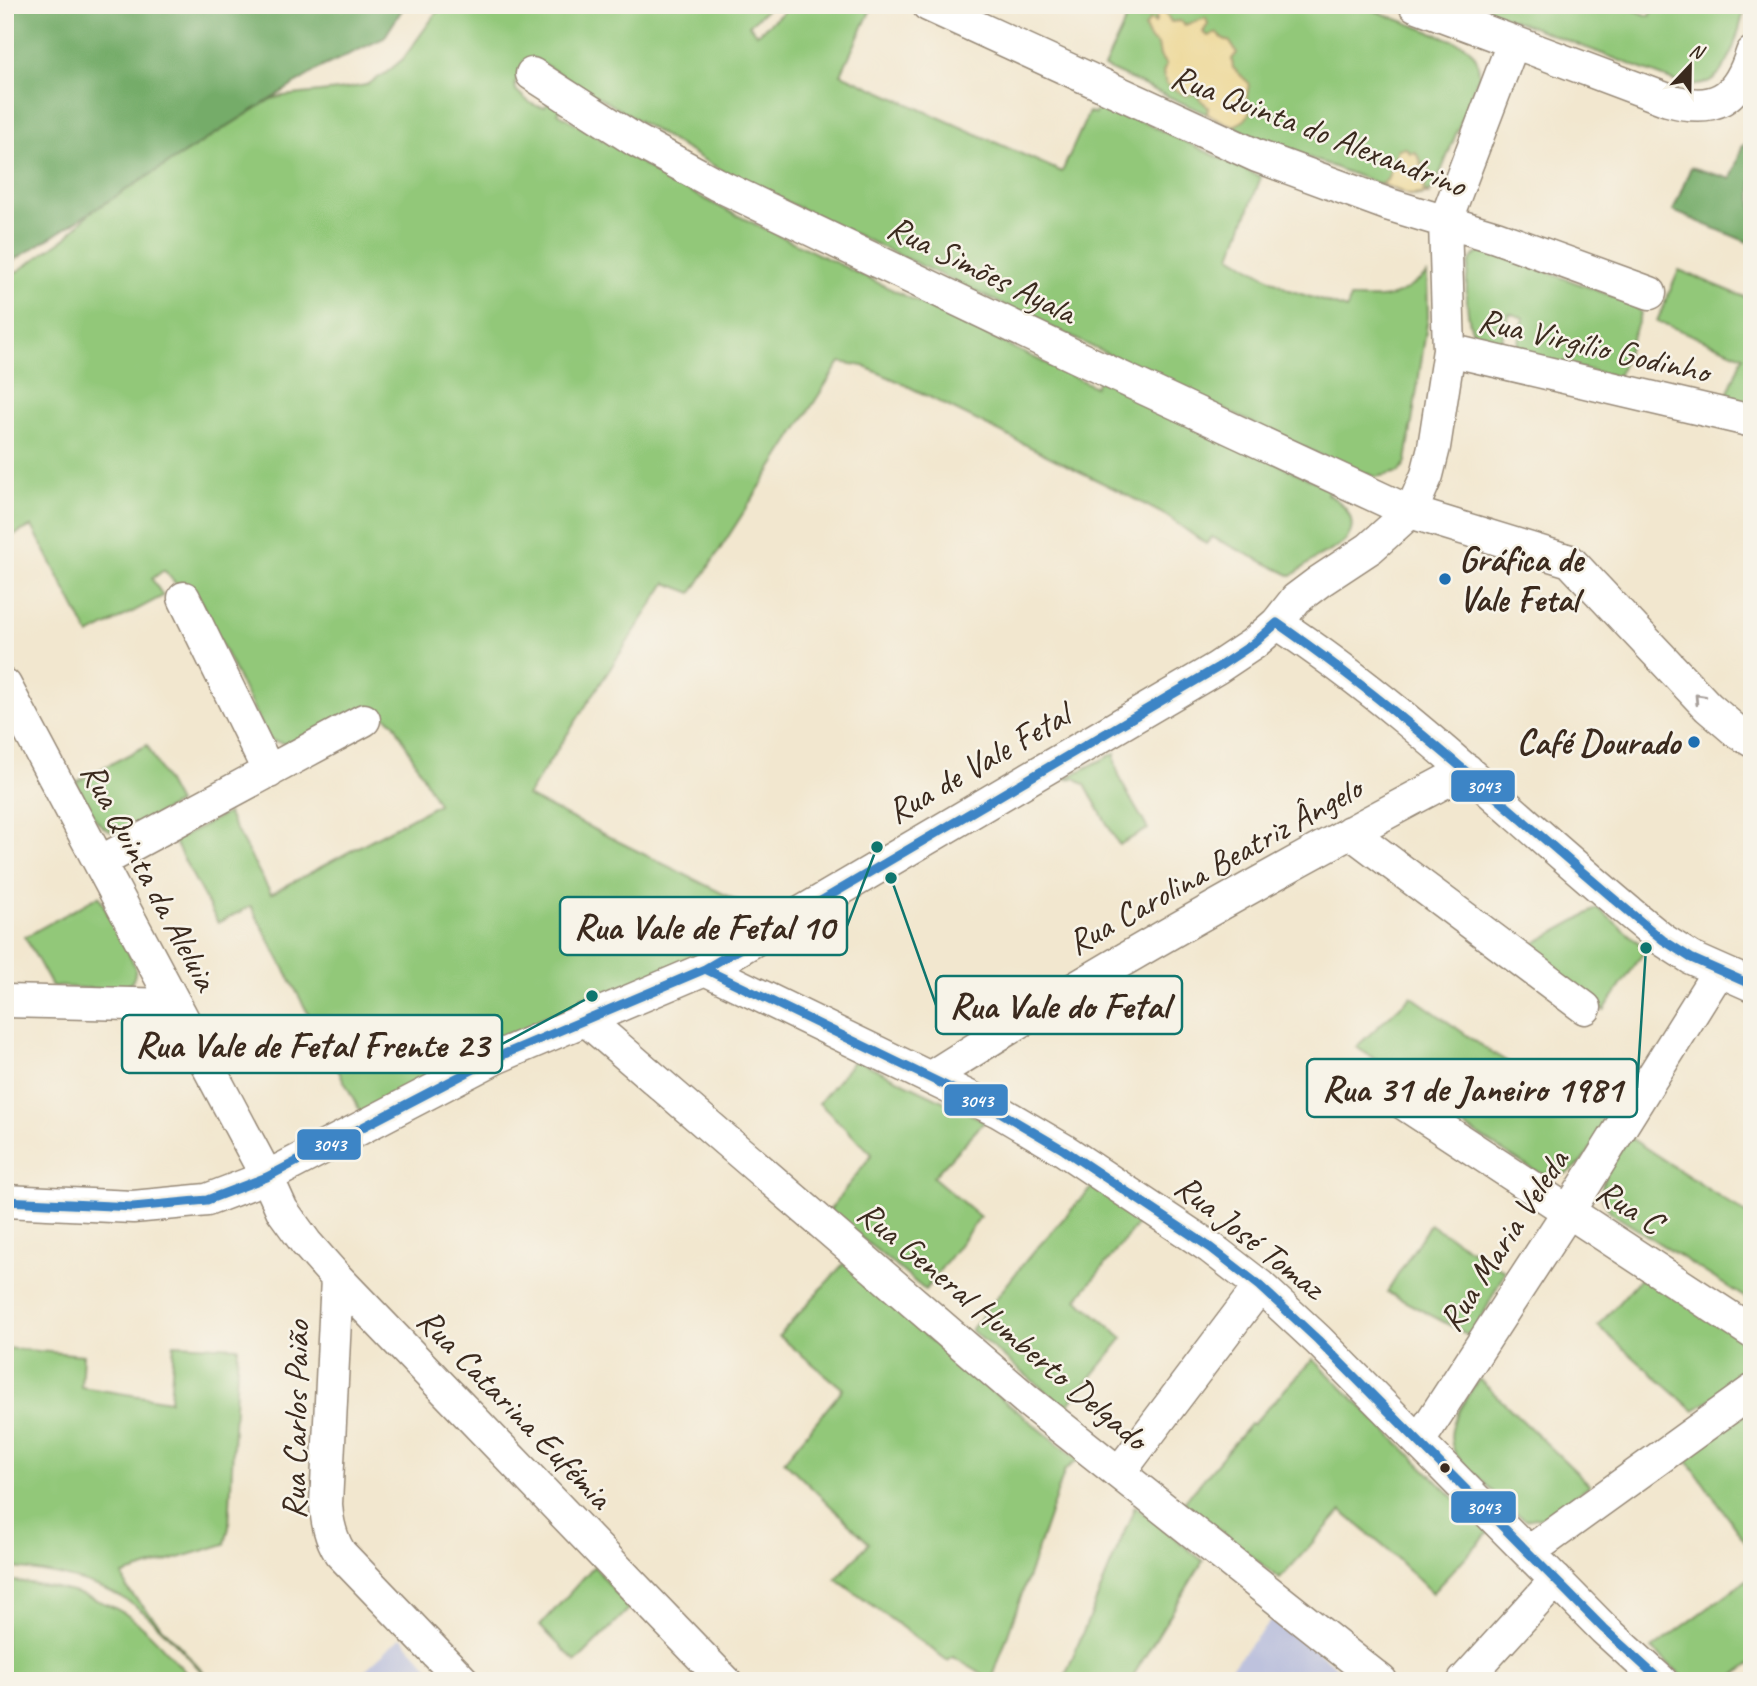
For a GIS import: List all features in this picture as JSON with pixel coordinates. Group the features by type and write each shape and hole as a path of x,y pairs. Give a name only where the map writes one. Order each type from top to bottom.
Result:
{"street":[{"name":"Rua Quinta do Alexandrino","path":"928,5 1257,156 1390,205 1650,293"},
{"path":"1415,5 1691,107 1716,104 1735,89 1752,53"},
{"path":"1410,512 1429,466 1449,350 1445,222 1513,43"},
{"name":"Rua Simões Ayala","path":"533,74 635,140 716,184 1410,512 1570,561 1708,708 1735,731 1752,741"},
{"name":"Rua Virgílio Godinho","path":"1449,350 1752,421"},
{"name":"Rua de Vale Fetal","path":"5,1201 133,1207 207,1200 267,1177 495,1058 705,970 1217,668 1253,644 1277,623 1296,600 1320,580 1370,548 1410,512"},
{"path":"184,598 269,772"},
{"path":"1277,623 1467,770 1637,919 1691,958 1752,985"},
{"name":"Rua Quinta da Aleluia","path":"5,685 267,1177"},
{"path":"100,862 365,720"},
{"name":"Rua Carolina Beatriz Ângelo","path":"931,1077 1040,1008 1350,832 1467,770"},
{"path":"1350,832 1585,1008"},
{"name":"Rua José Tomaz","path":"705,970 998,1111 1064,1150 1211,1248 1260,1286 1419,1441 1604,1629 1661,1681"},
{"name":"Rua Maria Veleda","path":"1419,1441 1568,1212 1718,972"},
{"path":"5,1001 174,1005"},
{"name":"Rua General Humberto Delgado","path":"585,1019 1028,1401 1381,1681"},
{"name":"Rua C","path":"1362,1076 1752,1332"},
{"name":"Rua Catarina Eufémia","path":"267,1177 282,1210 337,1278 725,1681"},
{"name":"Rua Carlos Paião","path":"337,1278 326,1504 332,1539 340,1552 463,1681"},
{"path":"1119,1473 1260,1286"},
{"path":"1529,1552 1752,1391"},
{"path":"1464,1681 1556,1580"}],"shaded area":[{"path":"1274,1617 1338,1668 1327,1681 1219,1681"},
{"path":"401,1637 442,1681 353,1681"}],"green space":[{"path":"5,5 405,5 384,38 322,67 5,266"},
{"path":"442,5 772,5 749,25 757,34 792,5 873,5 841,74 1062,172 1089,112 1095,114 1100,102 1261,177 1231,256 1289,290 1347,309 1350,298 1392,296 1408,289 1427,274 1428,317 1406,462 1399,472 1376,477 1341,465 726,173 543,64 525,67 515,83 516,90 529,102 541,107 548,103 563,104 558,113 674,183 1095,387 1099,379 1329,488 1327,494 1349,514 1351,528 1341,545 1292,576 1212,537 1206,544 1165,515 1121,492 895,380 863,366 840,362 692,593 666,583 527,796 764,914 768,920 746,935 361,1113 251,906 218,923 174,841 227,813 271,894 438,804 394,723 373,708 286,744 269,740 198,597 176,584 164,570 152,579 163,596 89,635 32,526 5,539 5,280 67,237 108,193 217,113 283,96 366,85 403,59"},
{"path":"1133,5 1360,5 1465,45 1476,59 1479,76 1434,189 1420,196 1409,195 1272,144 1104,67"},
{"path":"1474,5 1619,5 1650,16 1654,5 1746,5 1728,61 1710,81 1698,85 1682,84"},
{"path":"1752,138 1752,244 1673,211 1691,167 1731,179 1742,147"},
{"path":"1487,250 1637,305 1641,314 1618,377 1515,353 1524,318 1509,313 1499,348 1477,336 1469,319 1469,264 1477,254"},
{"path":"1679,270 1752,300 1752,408 1724,402 1743,356 1657,321"},
{"path":"147,745 178,803 122,833 113,832 98,823 76,782"},
{"path":"1115,753 1121,781 1148,829 1119,845 1085,785 1075,778 1064,779"},
{"path":"99,896 135,966 133,980 127,986 113,989 52,986 25,937"},
{"path":"1598,908 1646,949 1604,1010 1522,950"},
{"path":"1411,996 1485,1048 1606,1123 1586,1157 1570,1172 1559,1175 1547,1175 1533,1170 1397,1084 1397,1073 1356,1047"},
{"path":"855,1059 985,1121 933,1177 980,1217 925,1290 829,1211 872,1154 819,1103"},
{"path":"1629,1137 1752,1218 1752,1302 1613,1214 1605,1205 1602,1185 1605,1176"},
{"path":"1092,1187 1141,1220 1077,1299 1123,1338 1066,1408 971,1330 1028,1258"},
{"path":"1430,1224 1505,1271 1472,1337 1387,1292"},
{"path":"845,1262 940,1349 1078,1460 1065,1470 992,1680 953,1657 948,1661 836,1579 869,1543 784,1461 843,1389 779,1336"},
{"path":"1644,1274 1744,1340 1747,1353 1740,1374 1724,1390 1694,1411 1598,1326"},
{"path":"174,1344 238,1347 229,1527 225,1544 123,1575 127,1589 212,1681 142,1611 111,1592 77,1580 5,1567 5,1348 83,1355 81,1387 170,1401"},
{"path":"1313,1359 1489,1532 1432,1593 1389,1551 1341,1511 1280,1579 1184,1502 1250,1424 1252,1425"},
{"path":"1479,1379 1590,1485 1546,1516 1526,1520 1510,1509 1456,1455 1452,1445 1451,1435 1456,1416"},
{"path":"1752,1410 1752,1551 1685,1457"},
{"path":"1135,1506 1203,1561 1130,1681 1063,1681"},
{"path":"594,1566 629,1609 576,1662 540,1626"},
{"path":"1752,1576 1752,1663 1727,1681 1688,1681 1652,1649"},
{"path":"5,1580 66,1590 124,1613 152,1636 194,1681 5,1681"}],"sand":[{"path":"1149,5 1161,5 1171,22 1180,21 1185,25 1206,18 1208,24 1203,32 1208,36 1217,33 1230,42 1237,53 1232,59 1233,68 1249,83 1246,102 1251,108 1245,120 1232,126 1207,114 1208,107 1194,93 1186,96 1166,84 1163,73 1166,65 1160,56 1158,45 1150,39 1145,28 1150,19 1155,23 1157,18"},
{"path":"1406,148 1410,153 1415,152 1420,164 1428,168 1430,174 1423,191 1428,194 1409,195 1381,184 1387,180 1398,149"}],"transit line":[{"name":"3043","path":"5,1201 133,1207 207,1200 267,1177 495,1058 705,969 1217,668 1253,644 1277,623 1425,737 1663,940 1691,958 1752,985"},
{"name":"3043","path":"705,969 998,1111 1064,1150 1211,1248 1260,1286 1318,1340 1604,1629 1661,1681"}],"place":[{"name":"Gráfica de Vale Fetal","path":"1445,579"},
{"name":"Café Dourado","path":"1694,742"},
{"name":"Rua Vale de Fetal 10","path":"877,847"},
{"name":"Rua Vale do Fetal","path":"891,878"},
{"name":"Rua 31 de Janeiro 1981","path":"1646,948"},
{"name":"Rua Vale de Fetal Frente 23","path":"592,996"}]}
